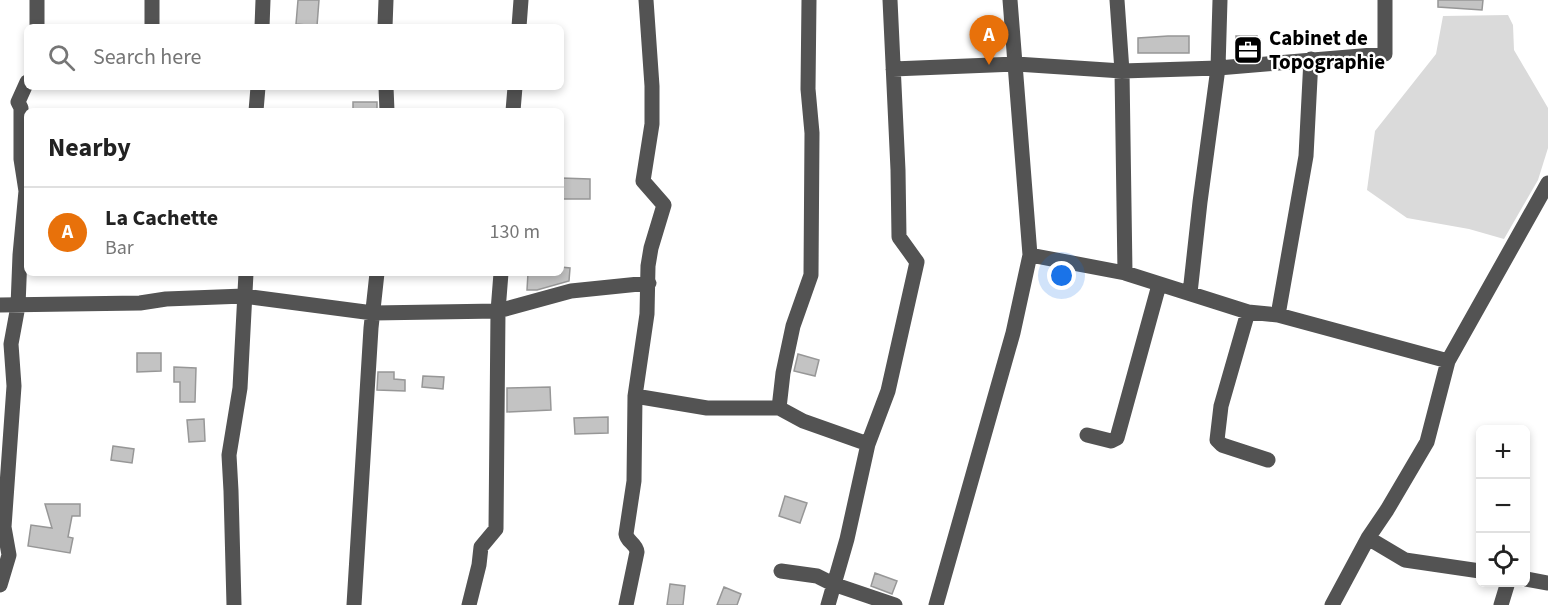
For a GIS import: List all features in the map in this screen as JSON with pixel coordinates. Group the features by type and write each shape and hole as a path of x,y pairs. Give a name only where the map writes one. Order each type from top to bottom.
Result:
{"street":[{"path":"37,0 37,24"},
{"path":"152,0 152,24"},
{"path":"262,24 263,0"},
{"path":"385,24 386,0"},
{"path":"519,24 521,0"},
{"path":"626,605 637,552 636,546 628,540 626,534 635,459 635,396 646,314 648,266 664,205 643,181 652,124 652,86 646,0"},
{"path":"779,408 793,326 811,275 812,133 808,89 809,0"},
{"path":"828,605 847,539 868,444 888,391 917,262 899,237 890,0"},
{"path":"936,605 1013,333 1030,255 1010,0"},
{"path":"1117,0 1122,71 1125,273"},
{"path":"1190,293 1218,68 1220,0"},
{"path":"893,69 1016,64 1122,71 1218,68 1385,54 1385,0"},
{"path":"1278,315 1306,156 1311,59"},
{"path":"24,89 18,102 21,108 21,159 24,178"},
{"path":"256,108 258,90"},
{"path":"386,90 387,108"},
{"path":"513,108 514,90"},
{"path":"1332,605 1368,538 1427,442 1448,361 1548,183"},
{"path":"0,585 9,555 4,527 14,386 11,344 18,306 24,212"},
{"path":"1030,255 1125,273 1248,312 1278,315 1448,361"},
{"path":"234,605 229,455 240,387 246,276"},
{"path":"354,605 377,276"},
{"path":"469,605 481,547 496,529 498,311 501,276"},
{"path":"0,304 18,306 140,303 166,299 244,296 373,313 498,311 571,291 649,283"},
{"path":"1087,435 1111,441 1117,438 1160,285"},
{"path":"1248,312 1221,406 1217,440 1222,445 1268,460"},
{"path":"635,396 707,408 779,408 803,421 868,444"},
{"path":"1368,538 1405,560 1476,570"},
{"path":"781,571 817,576 833,584 895,605"},
{"path":"1530,580 1548,583"},
{"path":"1502,605 1507,587"}],"shaded area":[{"path":"1508,15 1513,25 1514,50 1548,108 1548,148 1538,180 1504,239 1469,229 1407,218 1367,190 1375,131 1436,54 1443,16"}],"building":[{"path":"298,0 319,0 317,24 296,24"},
{"path":"1438,0 1483,0 1482,10 1438,7"},
{"path":"1189,36 1189,53 1138,53 1138,38"},
{"path":"1236,36 1257,36 1257,53 1236,53"},
{"path":"353,102 377,102 377,108 353,108"},
{"path":"564,178 590,179 590,199 564,199"},
{"path":"564,267 570,268 569,281 537,290 527,290 528,276 564,276"},
{"path":"137,353 161,353 161,371 137,372"},
{"path":"798,354 819,360 815,376 794,371"},
{"path":"174,367 196,368 195,402 180,402 180,382 174,382"},
{"path":"378,372 394,372 394,379 405,380 405,391 377,390"},
{"path":"423,376 444,377 443,389 422,387"},
{"path":"550,387 551,410 507,412 507,388"},
{"path":"608,417 608,433 575,434 574,418"},
{"path":"204,419 205,441 189,442 187,420"},
{"path":"113,446 134,449 132,463 111,460"},
{"path":"785,496 807,503 800,523 779,516"},
{"path":"45,504 80,504 80,516 72,516 68,537 73,538 70,553 28,546 31,525 52,528"},
{"path":"875,573 897,581 892,594 871,586"},
{"path":"670,584 685,586 683,605 667,605"},
{"path":"724,587 741,594 737,605 717,605"}],"place":[{"name":"Cabinet de Topographie","path":"1248,50"},
{"name":"La Cachette","path":"989,65"}]}
